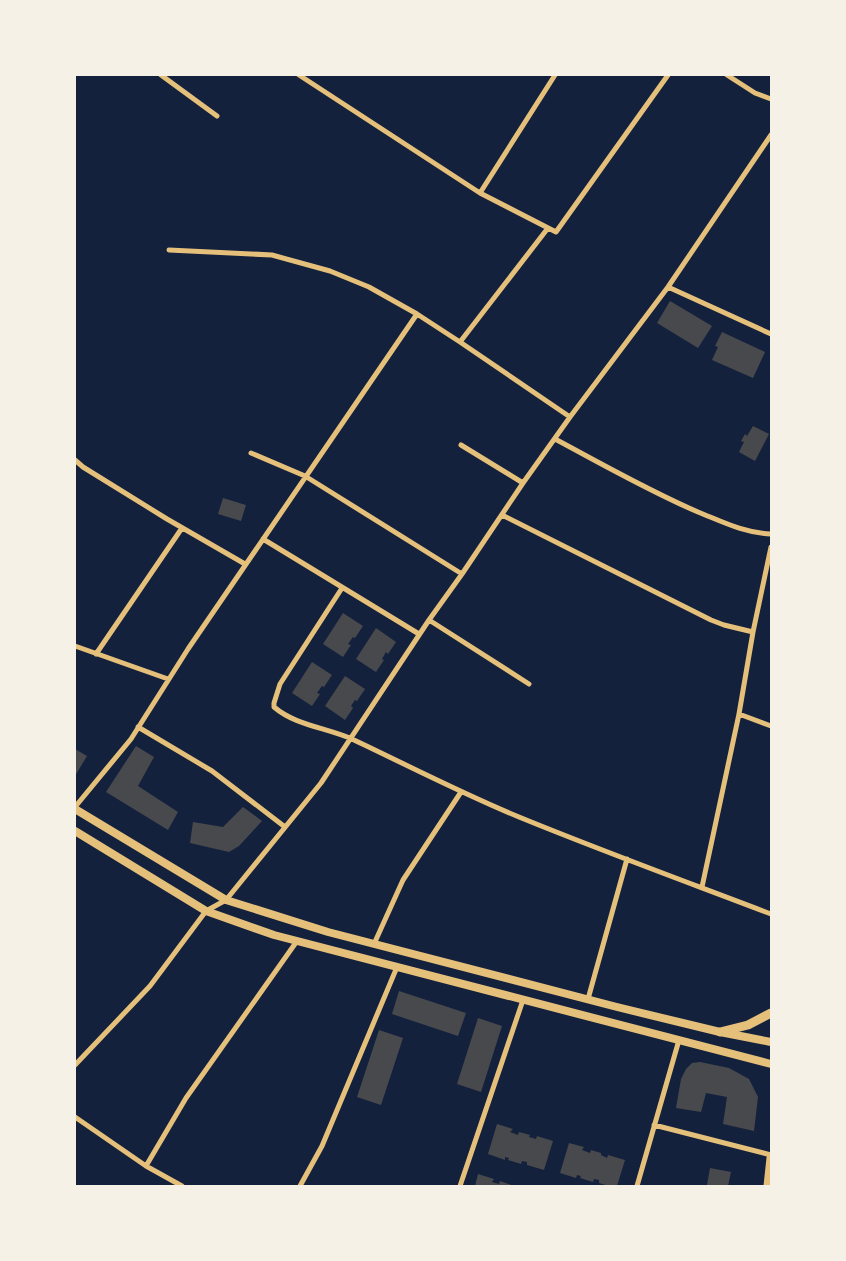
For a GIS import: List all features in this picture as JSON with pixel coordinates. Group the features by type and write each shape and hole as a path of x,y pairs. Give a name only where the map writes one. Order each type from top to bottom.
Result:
{"main road":[{"path":"720,1032 748,1025 771,1013"},
{"path":"768,1186 771,1156"}],"street":[{"path":"161,75 217,116"},
{"path":"299,75 480,193 556,232 668,75"},
{"path":"480,193 555,75"},
{"path":"726,75 755,94 771,99"},
{"path":"75,1065 150,986 206,911 226,900 321,784 428,620 570,417 668,287 771,135"},
{"path":"460,342 548,228"},
{"path":"169,250 272,255 330,271 369,288 417,314 570,417"},
{"path":"668,287 771,334"},
{"path":"417,314 262,539 168,679 131,739 75,808 226,900 328,932 374,944 720,1032 771,1042"},
{"path":"555,439 666,498 739,530 757,534 771,534"},
{"path":"461,445 524,483"},
{"path":"251,454 305,476 462,574"},
{"path":"75,460 83,467 182,528 246,564"},
{"path":"502,515 711,620 753,632"},
{"path":"96,654 182,528"},
{"path":"262,539 419,634"},
{"path":"702,887 739,714 753,632 771,547"},
{"path":"342,588 280,684 274,703 274,707 279,712 352,738 461,792 519,817 771,914"},
{"path":"428,620 528,684"},
{"path":"75,646 168,679"},
{"path":"739,714 771,726"},
{"path":"138,727 212,771 285,827"},
{"path":"374,944 403,880 461,792"},
{"path":"75,831 206,911 274,935 771,1064"},
{"path":"588,999 627,859"},
{"path":"146,1166 186,1098 297,941"},
{"path":"300,1186 322,1146 397,967"},
{"path":"460,1186 523,1000"},
{"path":"637,1186 679,1040"},
{"path":"75,1117 146,1166 182,1186"},
{"path":"654,1125 771,1156"}],"building":[{"path":"670,301 712,326 698,348 657,323"},
{"path":"722,332 765,352 753,378 712,360 718,347 715,346"},
{"path":"753,426 769,434 755,461 739,452 744,442 741,441 745,434 747,436"},
{"path":"223,498 246,505 241,521 218,514"},
{"path":"343,613 363,626 355,638 353,637 348,644 351,645 343,657 323,644"},
{"path":"376,628 396,642 388,654 386,652 382,659 384,660 376,672 356,659"},
{"path":"312,662 332,675 324,687 322,686 317,693 320,694 312,706 292,693"},
{"path":"345,676 365,689 351,706 353,708 345,720 325,706"},
{"path":"136,746 154,757 138,786 178,812 168,830 106,792"},
{"path":"75,749 87,756 75,776"},
{"path":"243,807 262,821 239,846 229,852 190,843 193,822 223,827"},
{"path":"399,991 466,1013 458,1036 392,1014"},
{"path":"478,1018 502,1026 481,1092 457,1084"},
{"path":"379,1030 403,1038 381,1105 357,1097"},
{"path":"700,1062 729,1068 749,1079 758,1097 754,1131 723,1124 727,1097 706,1093 701,1112 676,1108 681,1079 686,1069 692,1063"},
{"path":"497,1124 513,1129 510,1132 518,1135 519,1132 536,1139 537,1136 553,1141 544,1170 527,1165 527,1162 522,1161 521,1164 508,1160 509,1158 505,1157 505,1160 488,1154"},
{"path":"569,1143 584,1147 582,1150 590,1153 591,1150 601,1153 601,1155 607,1158 608,1155 625,1160 617,1186 599,1183 599,1180 594,1179 593,1182 580,1178 581,1176 577,1175 576,1178 560,1173"},
{"path":"710,1168 731,1172 728,1186 707,1185"},
{"path":"478,1174 494,1179 492,1182 499,1184 500,1181 514,1186 475,1186"}]}
